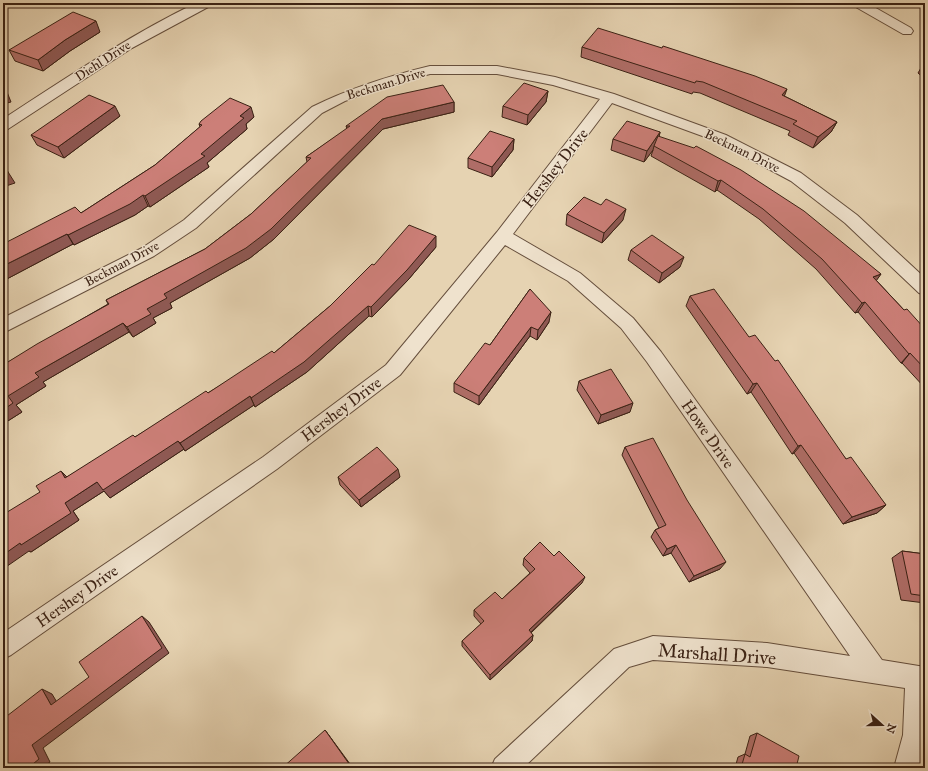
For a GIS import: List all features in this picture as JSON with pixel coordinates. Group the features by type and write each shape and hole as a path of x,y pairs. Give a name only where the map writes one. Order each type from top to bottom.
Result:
{"street":[{"name":"Diehl Drive","path":"3,126 129,43 172,18 206,3"},
{"path":"858,3 907,31"},
{"name":"Beckman Drive","path":"3,326 148,252 190,224 317,110 340,98 387,81 430,70 497,70 555,81 609,97 721,138 796,178 851,219 925,288"},
{"name":"Hershey Drive","path":"3,647 270,463 393,370 503,236 609,97"},
{"name":"Howe Drive","path":"503,236 574,277 627,323 654,357 875,671"},
{"name":"Marshall Drive","path":"504,768 622,657 654,648 767,655 921,678"},
{"path":"907,768 916,735 921,678"}],"building":[{"path":"73,12 96,21 65,40 38,60 9,50"},
{"path":"598,28 662,48 663,46 755,76 787,89 782,95 837,122 818,137 793,124 797,121 703,82 696,81 695,83 582,47"},
{"path":"524,83 548,91 528,115 503,106"},
{"path":"443,85 454,102 382,119 271,229 246,248 164,294 167,298 147,309 151,314 127,327 123,323 35,373 39,377 8,396 13,403 3,410 3,365 37,344 109,304 106,300 205,249 251,214 311,158 306,157 350,126 346,126 387,97"},
{"path":"89,95 115,106 58,147 31,135"},
{"path":"230,98 251,107 240,116 244,118 201,154 205,156 145,196 143,195 130,204 3,266 3,244 75,207 81,213 155,165 202,125 199,124 201,121"},
{"path":"627,121 660,132 647,151 613,139"},
{"path":"490,131 514,139 492,167 468,158"},
{"path":"658,136 694,148 696,146 741,170 804,211 881,274 873,277 904,310 907,309 925,329 925,369 910,353 909,354 865,302 862,303 822,259 763,209 721,180 718,181 654,146"},
{"path":"3,164 8,172 3,174"},
{"path":"584,197 601,205 606,199 626,209 604,233 567,214"},
{"path":"409,225 436,236 407,270 371,307 368,306 304,362 251,398 250,396 180,443 178,441 103,490 97,482 65,503 71,513 21,545 20,543 3,555 4,514 40,492 36,486 61,471 65,478 133,435 135,437 206,391 208,393 272,351 274,353 330,306 372,264 374,265"},
{"path":"652,235 684,257 662,273 631,250"},
{"path":"530,289 551,312 538,330 531,327 479,396 454,383 485,343 490,345"},
{"path":"714,289 749,337 755,335 775,361 778,360 846,459 851,457 886,505 852,517 801,445 798,446 757,383 753,384 690,296"},
{"path":"611,369 633,403 601,415 579,381"},
{"path":"653,438 687,500 726,562 694,576 676,545 667,549 655,530 666,525 625,447"},
{"path":"377,447 398,469 359,500 338,477"},
{"path":"540,542 554,556 559,551 585,577 529,630 533,635 490,675 462,641 484,621 474,610 495,592 502,599 535,569 524,558"},
{"path":"902,551 925,554 925,596 911,594"},
{"path":"142,616 162,648 32,745 39,759 28,768 7,768 3,759 3,719 42,689 51,705 89,677 79,662"},
{"path":"325,730 352,768 282,768"},
{"path":"757,733 799,756 796,768 741,768 745,754 750,757"}]}
